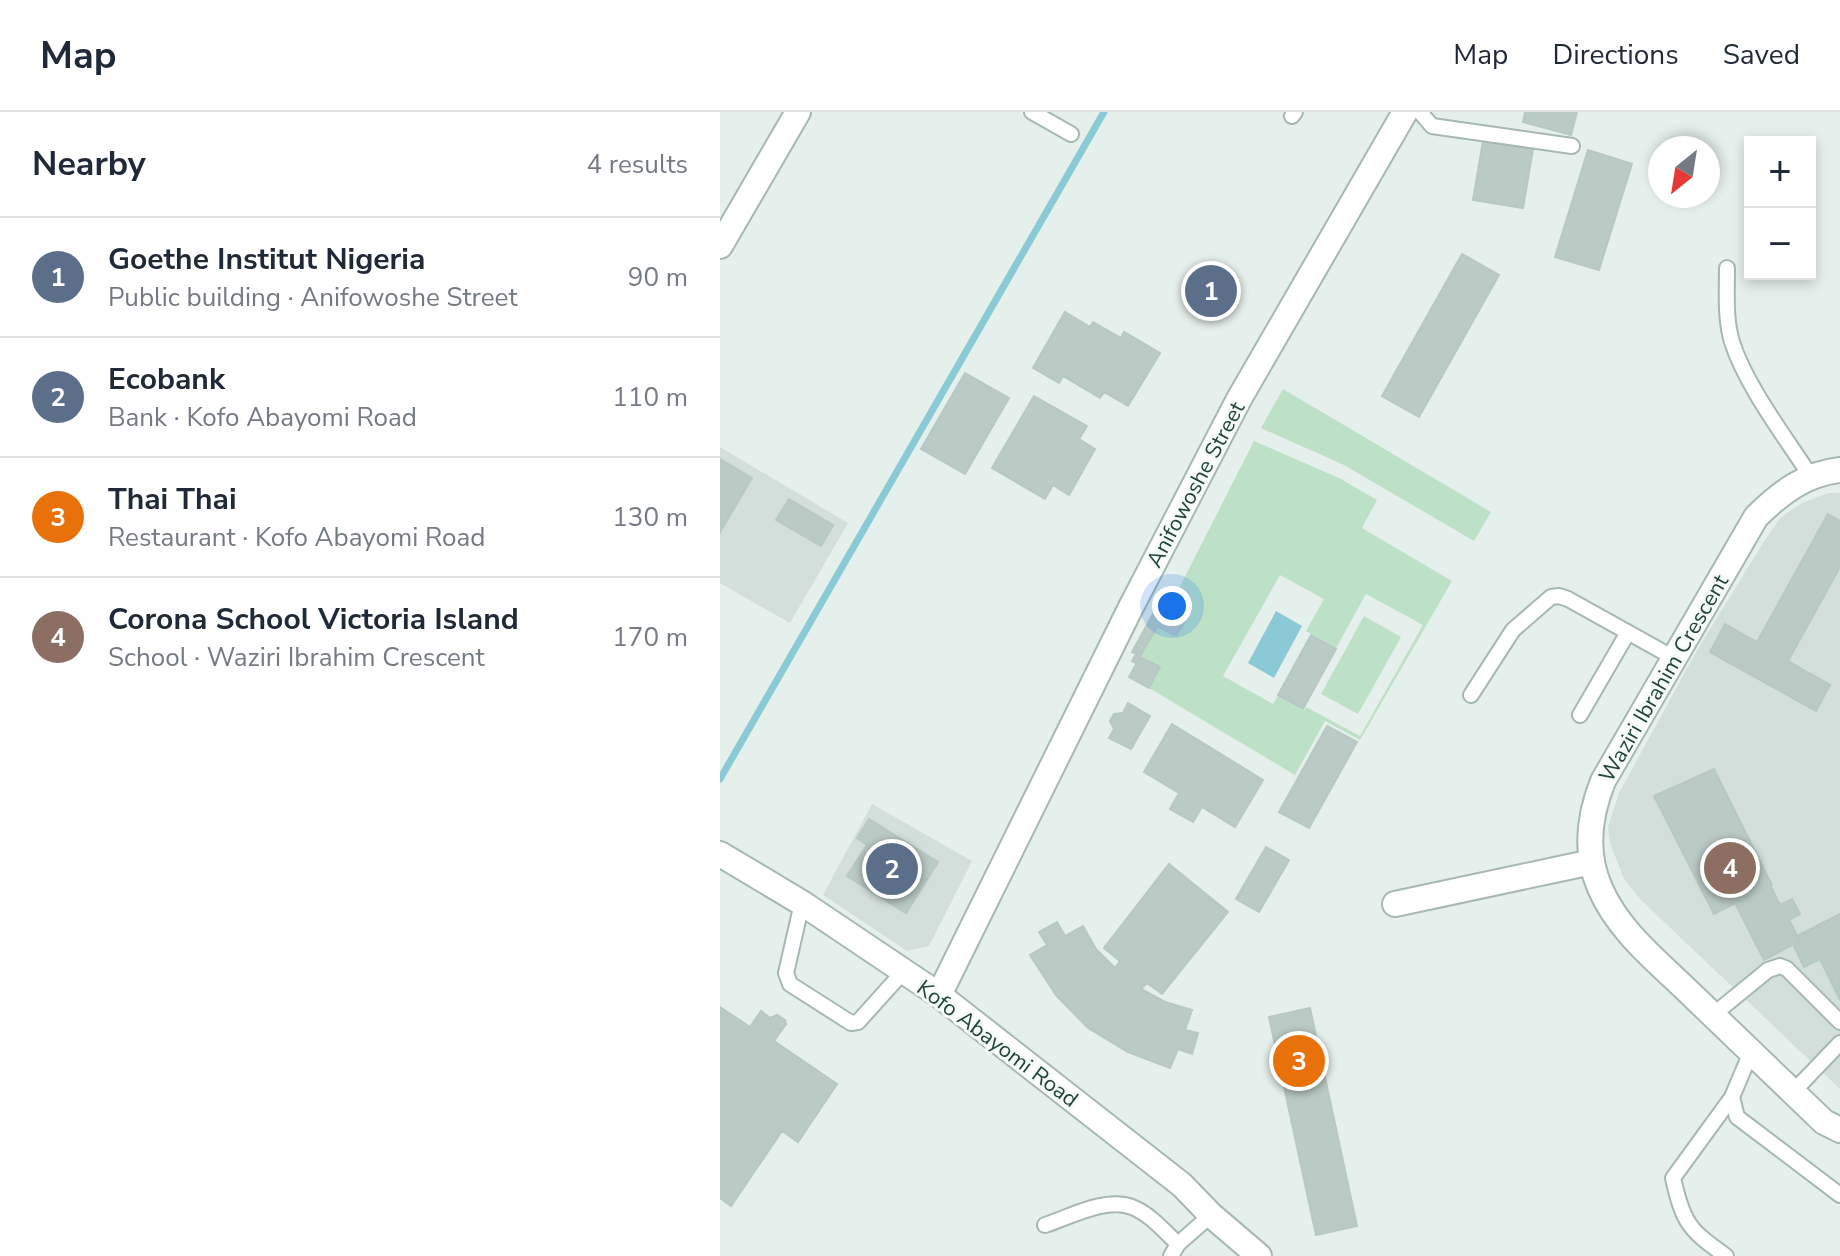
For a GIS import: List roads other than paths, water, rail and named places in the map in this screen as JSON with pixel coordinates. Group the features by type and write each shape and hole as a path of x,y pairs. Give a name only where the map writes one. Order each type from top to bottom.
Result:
{"street":[{"path":"720,246 798,112"},
{"name":"Anifowoshe Street","path":"939,995 1231,413 1405,112"},
{"name":"Waziri Ibrahim Crescent","path":"1840,470 1823,472 1782,491 1756,517 1603,781 1592,809 1589,833 1599,888 1630,935 1824,1122 1840,1130"},
{"name":"Kofo Abayomi Road","path":"720,854 802,903 939,995 1182,1185 1259,1256"},
{"path":"1395,904 1592,862"}],"lane":[{"path":"1032,112 1071,134"},
{"path":"1420,112 1432,126 1572,146"},
{"path":"1727,268 1728,321 1732,343 1761,401 1811,477"},
{"path":"1471,695 1513,630 1551,597 1568,599 1674,658"},
{"path":"1580,715 1627,634"},
{"path":"802,903 786,973 790,984 851,1023 858,1022 903,972"},
{"path":"1713,1015 1768,970 1780,966 1787,969 1840,1022"},
{"path":"1793,1092 1840,1043"},
{"path":"1726,1256 1695,1235 1679,1206 1673,1178 1732,1097 1751,1052"},
{"path":"1732,1097 1737,1117 1840,1195"},
{"path":"1045,1225 1111,1204 1132,1207 1150,1217 1174,1250 1211,1215"}],"water":[{"path":"1276,611 1302,626 1274,678 1248,663"}],"waterway":[{"path":"720,779 1104,112"}],"place":[{"name":"Goethe Institut Nigeria","path":"1211,291"},
{"name":"Corona School Victoria Island","path":"1730,868"},
{"name":"Ecobank","path":"892,869"},
{"name":"Thai Thai","path":"1299,1061"}]}
